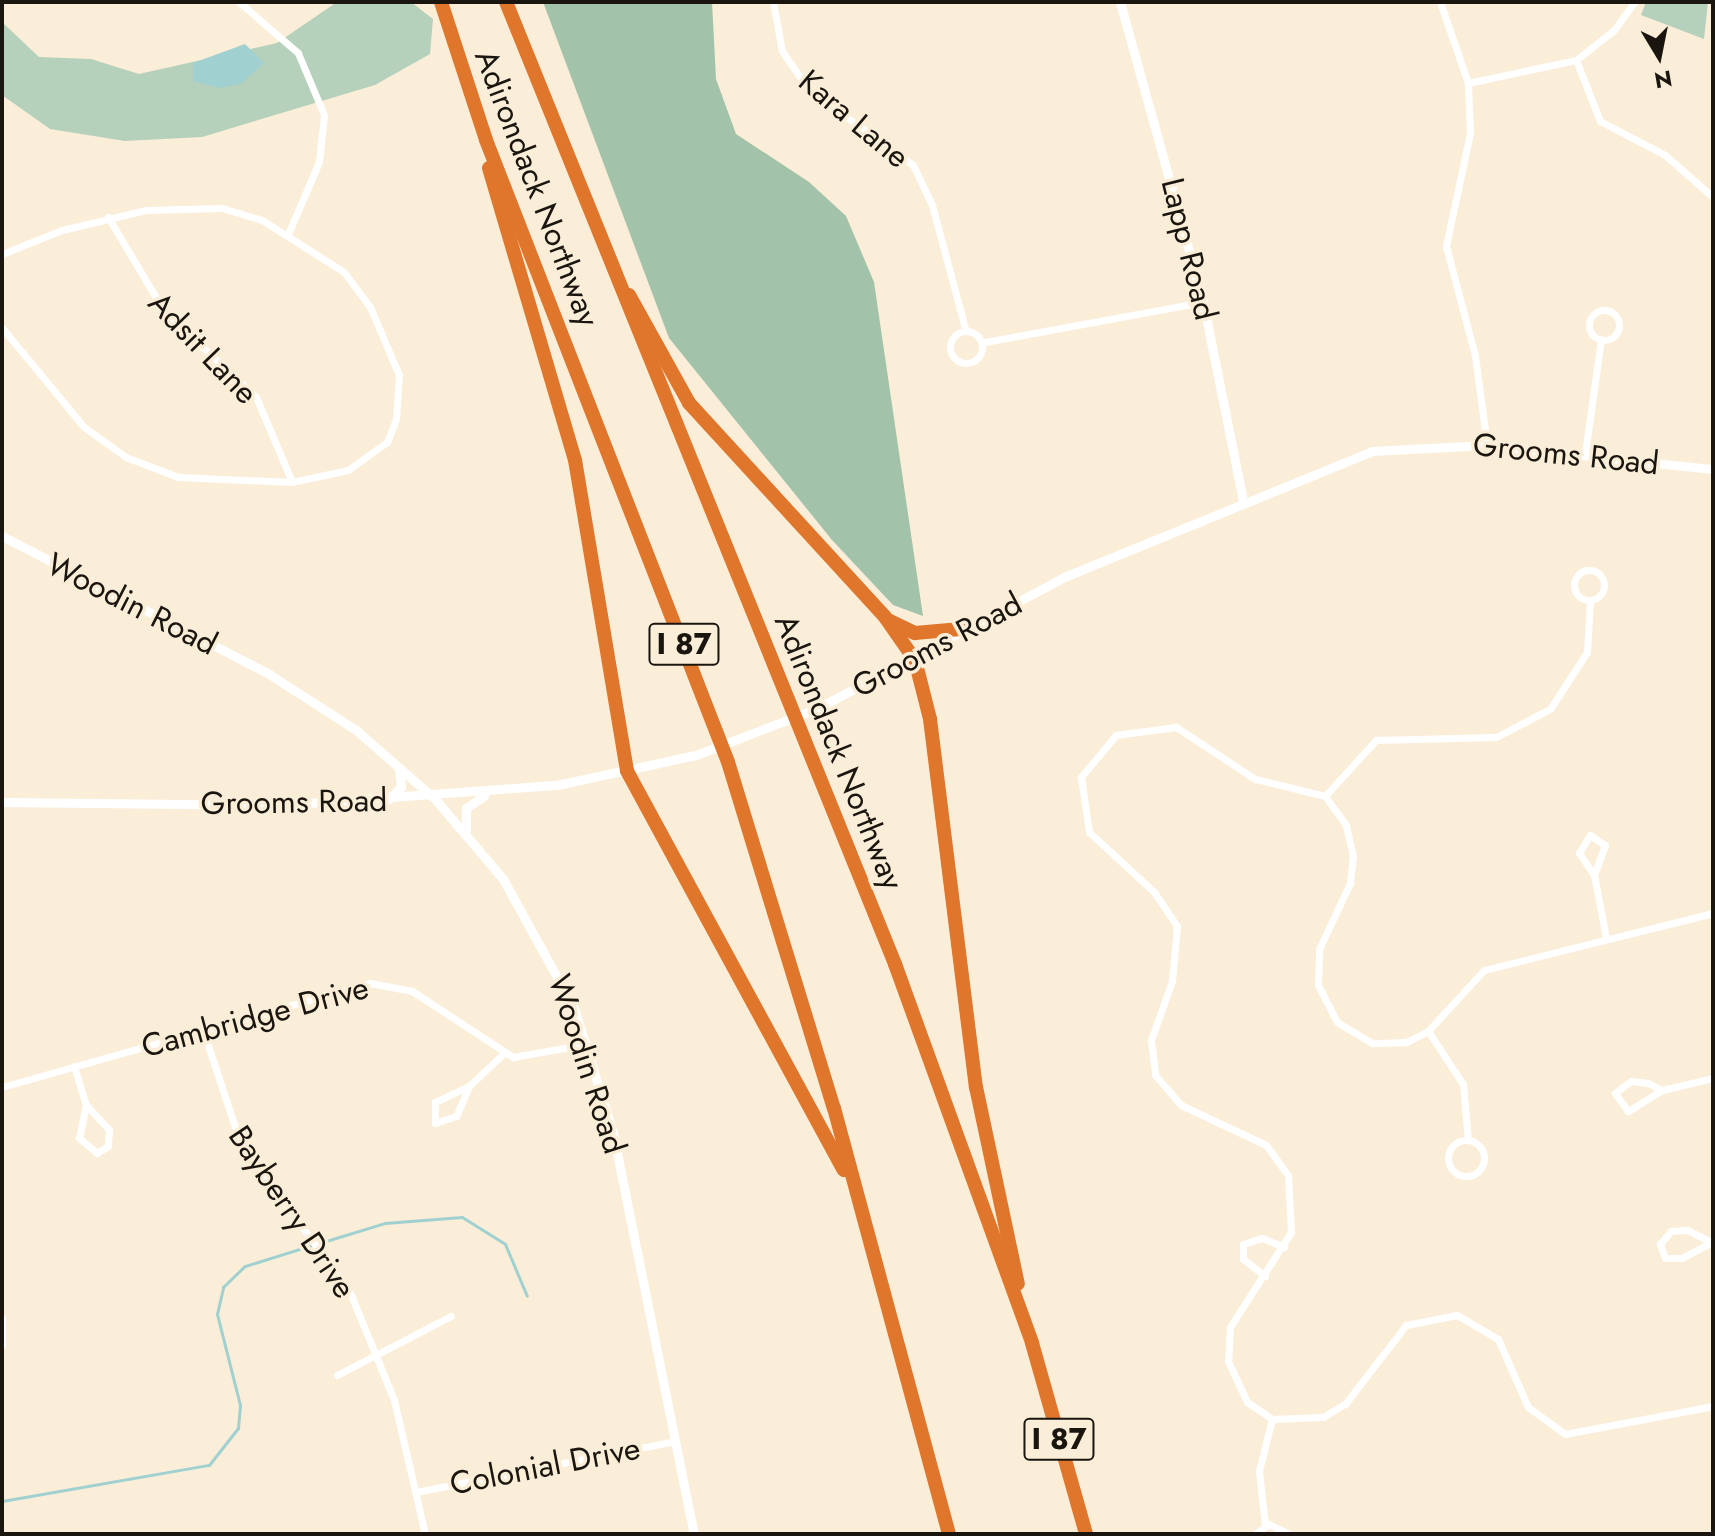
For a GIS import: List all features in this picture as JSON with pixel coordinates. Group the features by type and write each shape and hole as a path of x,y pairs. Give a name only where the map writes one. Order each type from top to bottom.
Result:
{"highway":[{"name":"Adirondack Northway","path":"441,2 472,101 728,762 860,1200 949,1534"},
{"name":"Adirondack Northway","path":"506,2 595,231 895,964 1032,1343 1086,1534"},
{"path":"472,101 575,460 627,771 860,1200"},
{"path":"595,231 689,403 885,617 915,660 930,719 976,1087 1032,1343"},
{"path":"885,617 915,633 972,628"}],"street":[{"path":"239,2 298,53 320,98 319,162 288,234"},
{"name":"Kara Lane","path":"773,2 782,51 809,90 913,165 932,205 965,328 951,343 955,358 976,359 985,342"},
{"name":"Lapp Road","path":"1120,2 1203,302 1243,500"},
{"path":"1440,2 1468,83 1470,133 1446,246 1475,356 1487,445"},
{"path":"1468,83 1576,60 1614,30 1634,2"},
{"path":"1576,60 1600,121 1665,155 1713,197"},
{"path":"2,254 108,217 222,208 288,234 344,272 370,307 388,339 401,395 377,453 348,470 292,482 178,477 126,457 84,427 2,328"},
{"name":"Adsit Lane","path":"108,217 164,311 256,397 292,482"},
{"path":"965,328 985,342 1203,302"},
{"path":"1585,454 1601,339 1590,320 1607,310 1619,326 1601,339"},
{"name":"Grooms Road","path":"2,802 435,799 489,794 627,771 696,755 818,708 915,660 1064,577 1243,500 1372,451 1487,445 1713,469"},
{"name":"Woodin Road","path":"2,536 269,674 398,765 468,833 543,940 587,1044 630,1206 694,1534"},
{"path":"1325,796 1376,740 1496,737 1550,709 1587,652 1590,601 1604,581 1588,570 1573,584 1590,601"},
{"path":"1713,913 1484,970 1428,1031 1406,1042 1372,1043 1337,1022 1321,998 1319,949 1350,883 1353,856 1346,825 1325,796 1255,779 1184,729 1150,725 1116,735 1092,758 1080,783 1089,832 1154,892 1177,926 1172,981 1151,1040 1155,1075 1181,1105 1276,1155 1293,1194 1284,1247 1230,1327 1228,1361 1247,1402 1272,1419 1323,1417 1345,1404 1406,1325 1457,1315 1498,1339 1542,1423 1577,1435 1713,1406"},
{"path":"384,801 401,787 398,765"},
{"path":"468,833 463,813 489,794"},
{"path":"1594,875 1605,845 1590,835 1579,853 1594,875 1606,938"},
{"name":"Cambridge Drive","path":"2,1087 353,984 384,983 412,991 503,1054"},
{"name":"Bayberry Drive","path":"202,1027 239,1139 326,1252 376,1353 425,1534"},
{"path":"1428,1031 1463,1084 1468,1140"},
{"path":"469,1086 450,1123 435,1123 435,1102 469,1086 503,1054 587,1044"},
{"path":"74,1066 86,1105 109,1130 108,1146 97,1153 79,1138 86,1105"},
{"path":"1662,1090 1631,1081 1615,1100 1634,1111 1662,1090 1713,1078"},
{"path":"1468,1140 1481,1148 1484,1162 1465,1176 1452,1169 1448,1154 1468,1140"},
{"path":"1679,1230 1712,1242 1674,1259 1659,1250 1662,1238 1679,1230"},
{"path":"1265,1276 1243,1259 1243,1244 1255,1237 1284,1247"},
{"path":"337,1375 451,1316"},
{"path":"2,1318 2,1345"},
{"path":"1265,1525 1259,1471 1272,1419"},
{"name":"Colonial Drive","path":"416,1492 675,1441"},
{"path":"1255,1534 1265,1525"},
{"path":"1265,1525 1289,1534"}],"green space":[{"path":"337,2 411,2 433,19 430,54 375,85 202,137 125,141 50,129 2,95 2,22 39,57 91,59 139,74 277,43"},
{"path":"543,2 712,2 716,79 736,134 809,182 846,216 874,282 923,616 893,605 832,540 669,338"},
{"path":"1646,2 1708,2 1704,39 1641,15"}],"water":[{"path":"245,44 264,63 241,84 219,88 193,81 193,63"}],"waterway":[{"path":"326,1241 385,1223 462,1217 505,1244 527,1296"},
{"path":"2,1501 209,1465 238,1428 240,1405 217,1314 223,1287 245,1266 312,1245"}]}
